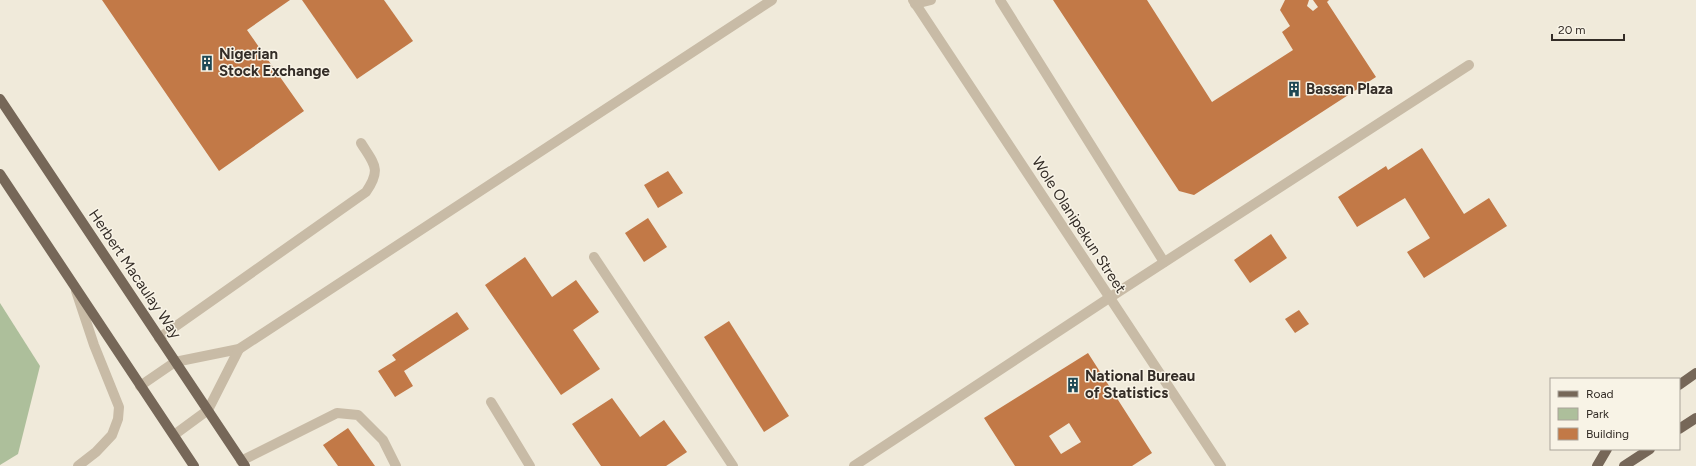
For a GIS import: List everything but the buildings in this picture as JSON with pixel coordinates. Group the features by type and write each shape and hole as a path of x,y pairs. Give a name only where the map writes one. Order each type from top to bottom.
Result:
{"main road":[{"name":"Herbert Macaulay Way","path":"0,99 243,463"},
{"path":"0,174 194,466"},
{"path":"1680,383 1696,374"},
{"path":"1680,428 1696,418"},
{"path":"1597,466 1606,450"},
{"path":"1624,466 1648,450"}],"street":[{"path":"140,386 175,362 239,348 772,0"},
{"path":"914,2 931,0"},
{"path":"1000,0 1164,262"},
{"name":"Wole Olanipekun Street","path":"914,2 1221,466"},
{"path":"854,466 1164,262 1469,65"},
{"path":"159,338 366,192 375,179 375,166 361,143"},
{"path":"594,257 733,466"},
{"path":"75,287 94,345 120,407 118,419 112,435 96,452 78,466"},
{"path":"174,435 208,410 239,348"},
{"path":"491,402 530,466"},
{"path":"243,463 337,413 358,415 382,440 396,466"}],"green space":[{"path":"0,303 40,366 18,454 0,465"}],"place":[{"name":"Nigerian Stock Exchange","path":"207,63"},
{"name":"Bassan Plaza","path":"1294,89"},
{"name":"National Bureau of Statistics","path":"1073,385"}]}
